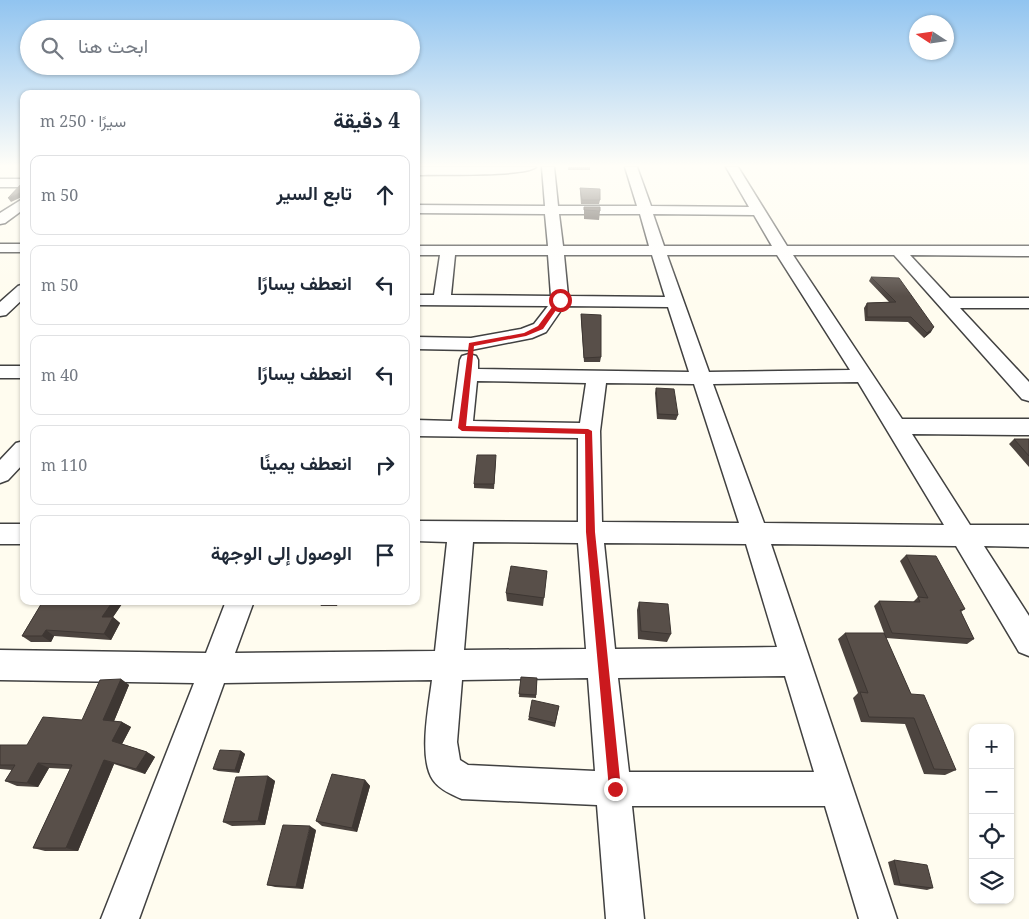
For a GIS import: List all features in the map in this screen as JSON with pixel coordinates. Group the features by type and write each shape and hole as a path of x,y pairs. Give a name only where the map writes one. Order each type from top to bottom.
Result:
{"street":[{"path":"0,220 15,210"},
{"path":"420,343 471,344 526,334 540,328 560,300 552,210"},
{"path":"644,210 674,302 755,533 835,790 878,919"},
{"path":"695,210 759,211 862,376 896,426 1029,642"},
{"path":"0,248 20,248"},
{"path":"420,250 1029,251"},
{"path":"442,300 448,250"},
{"path":"898,251 1029,394"},
{"path":"420,300 674,302"},
{"path":"945,303 1029,303"},
{"path":"462,428 471,344"},
{"path":"0,372 20,372"},
{"path":"468,375 701,378 862,376"},
{"path":"597,376 588,431 590,532 626,919"},
{"path":"896,426 1029,427"},
{"path":"420,428 588,431"},
{"path":"0,474 20,453"},
{"path":"420,531 1029,536"},
{"path":"461,531 441,742 445,769 462,782 615,789 835,790"},
{"path":"0,534 20,534"},
{"path":"120,919 239,605"},
{"path":"0,665 215,668 796,661"}],"building":[{"path":"871,277 899,278 934,327 927,333 911,317 867,317 867,303 896,302"},
{"path":"581,314 601,315 601,357 584,358"},
{"path":"656,388 674,389 678,415 658,414"},
{"path":"1014,439 1029,439 1029,456"},
{"path":"477,455 496,455 494,484 474,484"},
{"path":"906,555 936,556 965,609 960,610 974,639 892,633 879,601 920,602 918,597 928,598"},
{"path":"511,566 547,571 544,598 506,593"},
{"path":"639,602 668,604 671,634 641,631"},
{"path":"41,605 110,605 102,617 113,617 104,634 46,630 42,636 22,636"},
{"path":"845,633 884,633 911,694 924,695 956,770 934,769 914,718 869,717 860,692 868,693"},
{"path":"521,677 537,678 536,695 519,694"},
{"path":"121,679 103,720 122,722 112,741 147,752 136,769 104,760 66,848 33,848 72,765 38,763 27,783 5,781 15,765 0,765 0,745 27,745 43,717 82,720 100,680"},
{"path":"532,700 559,706 555,723 529,717"},
{"path":"220,750 241,751 235,770 213,769"},
{"path":"332,774 365,780 352,828 316,821"},
{"path":"268,776 258,821 223,822 236,777"},
{"path":"283,825 310,826 296,887 267,885"},
{"path":"894,860 927,865 933,888 900,884"}],"route":[{"path":"560,300 540,328 526,334 471,344 462,428 588,431 590,532 615,789"}]}
